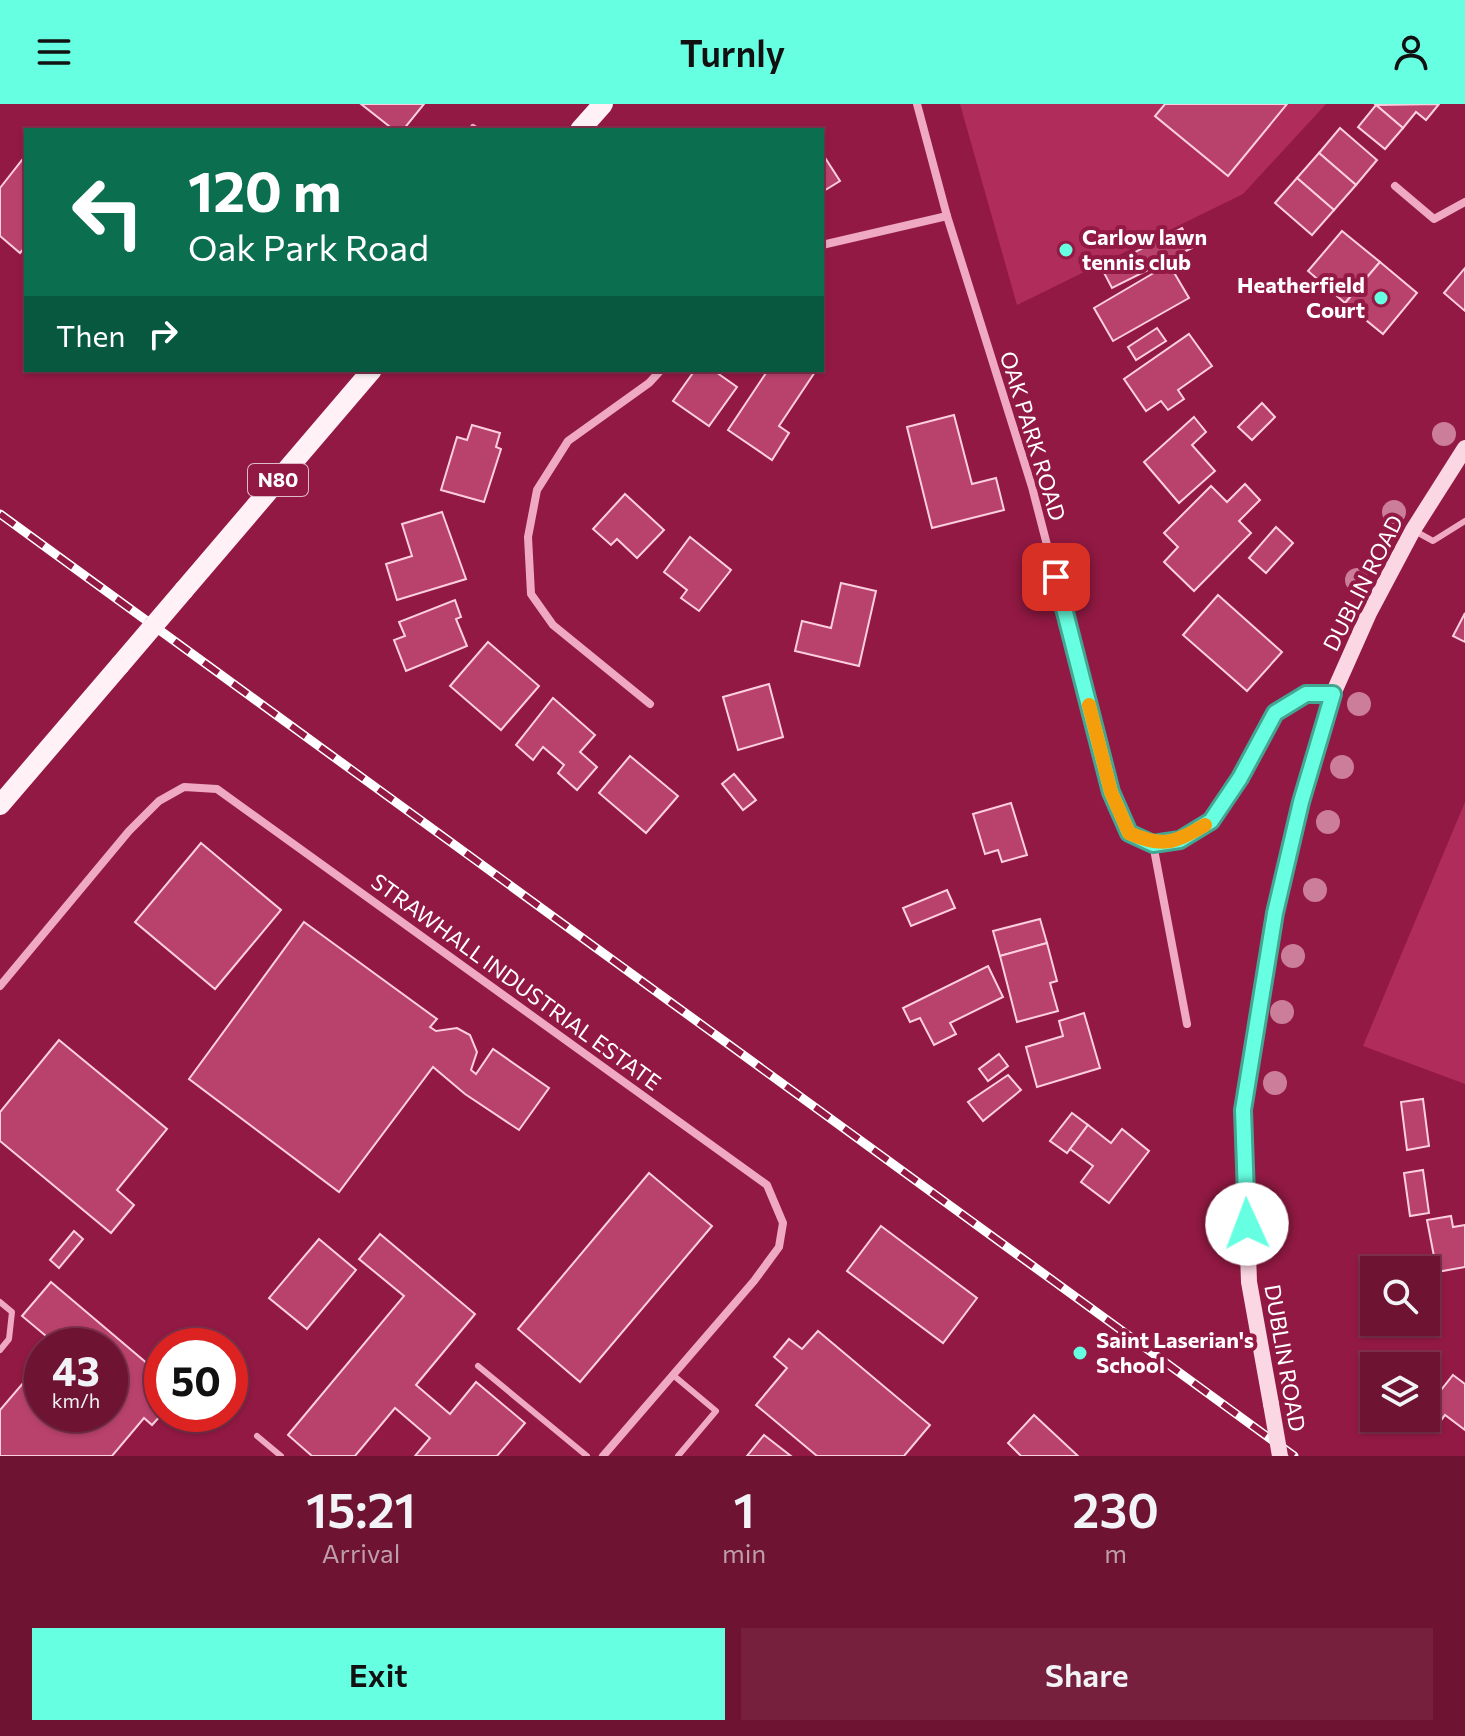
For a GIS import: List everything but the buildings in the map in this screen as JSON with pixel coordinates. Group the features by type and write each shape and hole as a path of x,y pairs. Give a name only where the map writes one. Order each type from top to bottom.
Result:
{"main road":[{"path":"582,128 603,104"},
{"name":"N80","path":"0,805 370,372"},
{"name":"DUBLIN ROAD","path":"1280,1456 1249,1282 1243,1110 1275,913 1301,802 1333,694 1369,613 1413,530 1465,448"}],"street":[{"name":"OAK PARK ROAD","path":"917,104 947,216 1032,487 1111,792 1129,833 1153,844"},
{"path":"1395,186 1434,219 1465,202"},
{"path":"824,245 947,216"},
{"path":"650,704 553,625 531,594 528,537 537,490 568,441 649,383 659,372"},
{"path":"1187,1024 1153,844 1180,840 1211,821 1240,778 1275,713 1306,694 1333,694"},
{"name":"STRAWHALL INDUSTRIAL ESTATE","path":"0,986 129,831 159,801 184,787 217,789 767,1185 783,1223 779,1247 603,1456"}],"lane":[{"path":"1413,530 1433,541 1465,521"},
{"path":"0,1302 12,1312 9,1339 0,1350"},
{"path":"478,1366 587,1456"},
{"path":"673,1375 716,1411 678,1456"},
{"path":"257,1436 281,1456"}],"shaded area":[{"name":"Carlow lawn tennis club","path":"960,104 1326,104 1243,194 1017,305"},
{"path":"1465,802 1465,1084 1363,1046"}],"railway":[{"path":"0,514 1294,1456"}],"slow traffic":[{"path":"1089,705 1111,792 1129,833 1153,844 1180,840 1205,825"}],"place":[{"name":"Carlow lawn tennis club","path":"1066,250"},
{"name":"Heatherfield Court","path":"1381,298"},
{"name":"Saint Laserian's School","path":"1080,1353"}],"route":[{"path":"1056,577 1111,792 1129,833 1153,844 1180,840 1211,821 1240,778 1275,713 1306,694 1333,694 1301,802 1275,913 1243,1110 1247,1224"}]}
